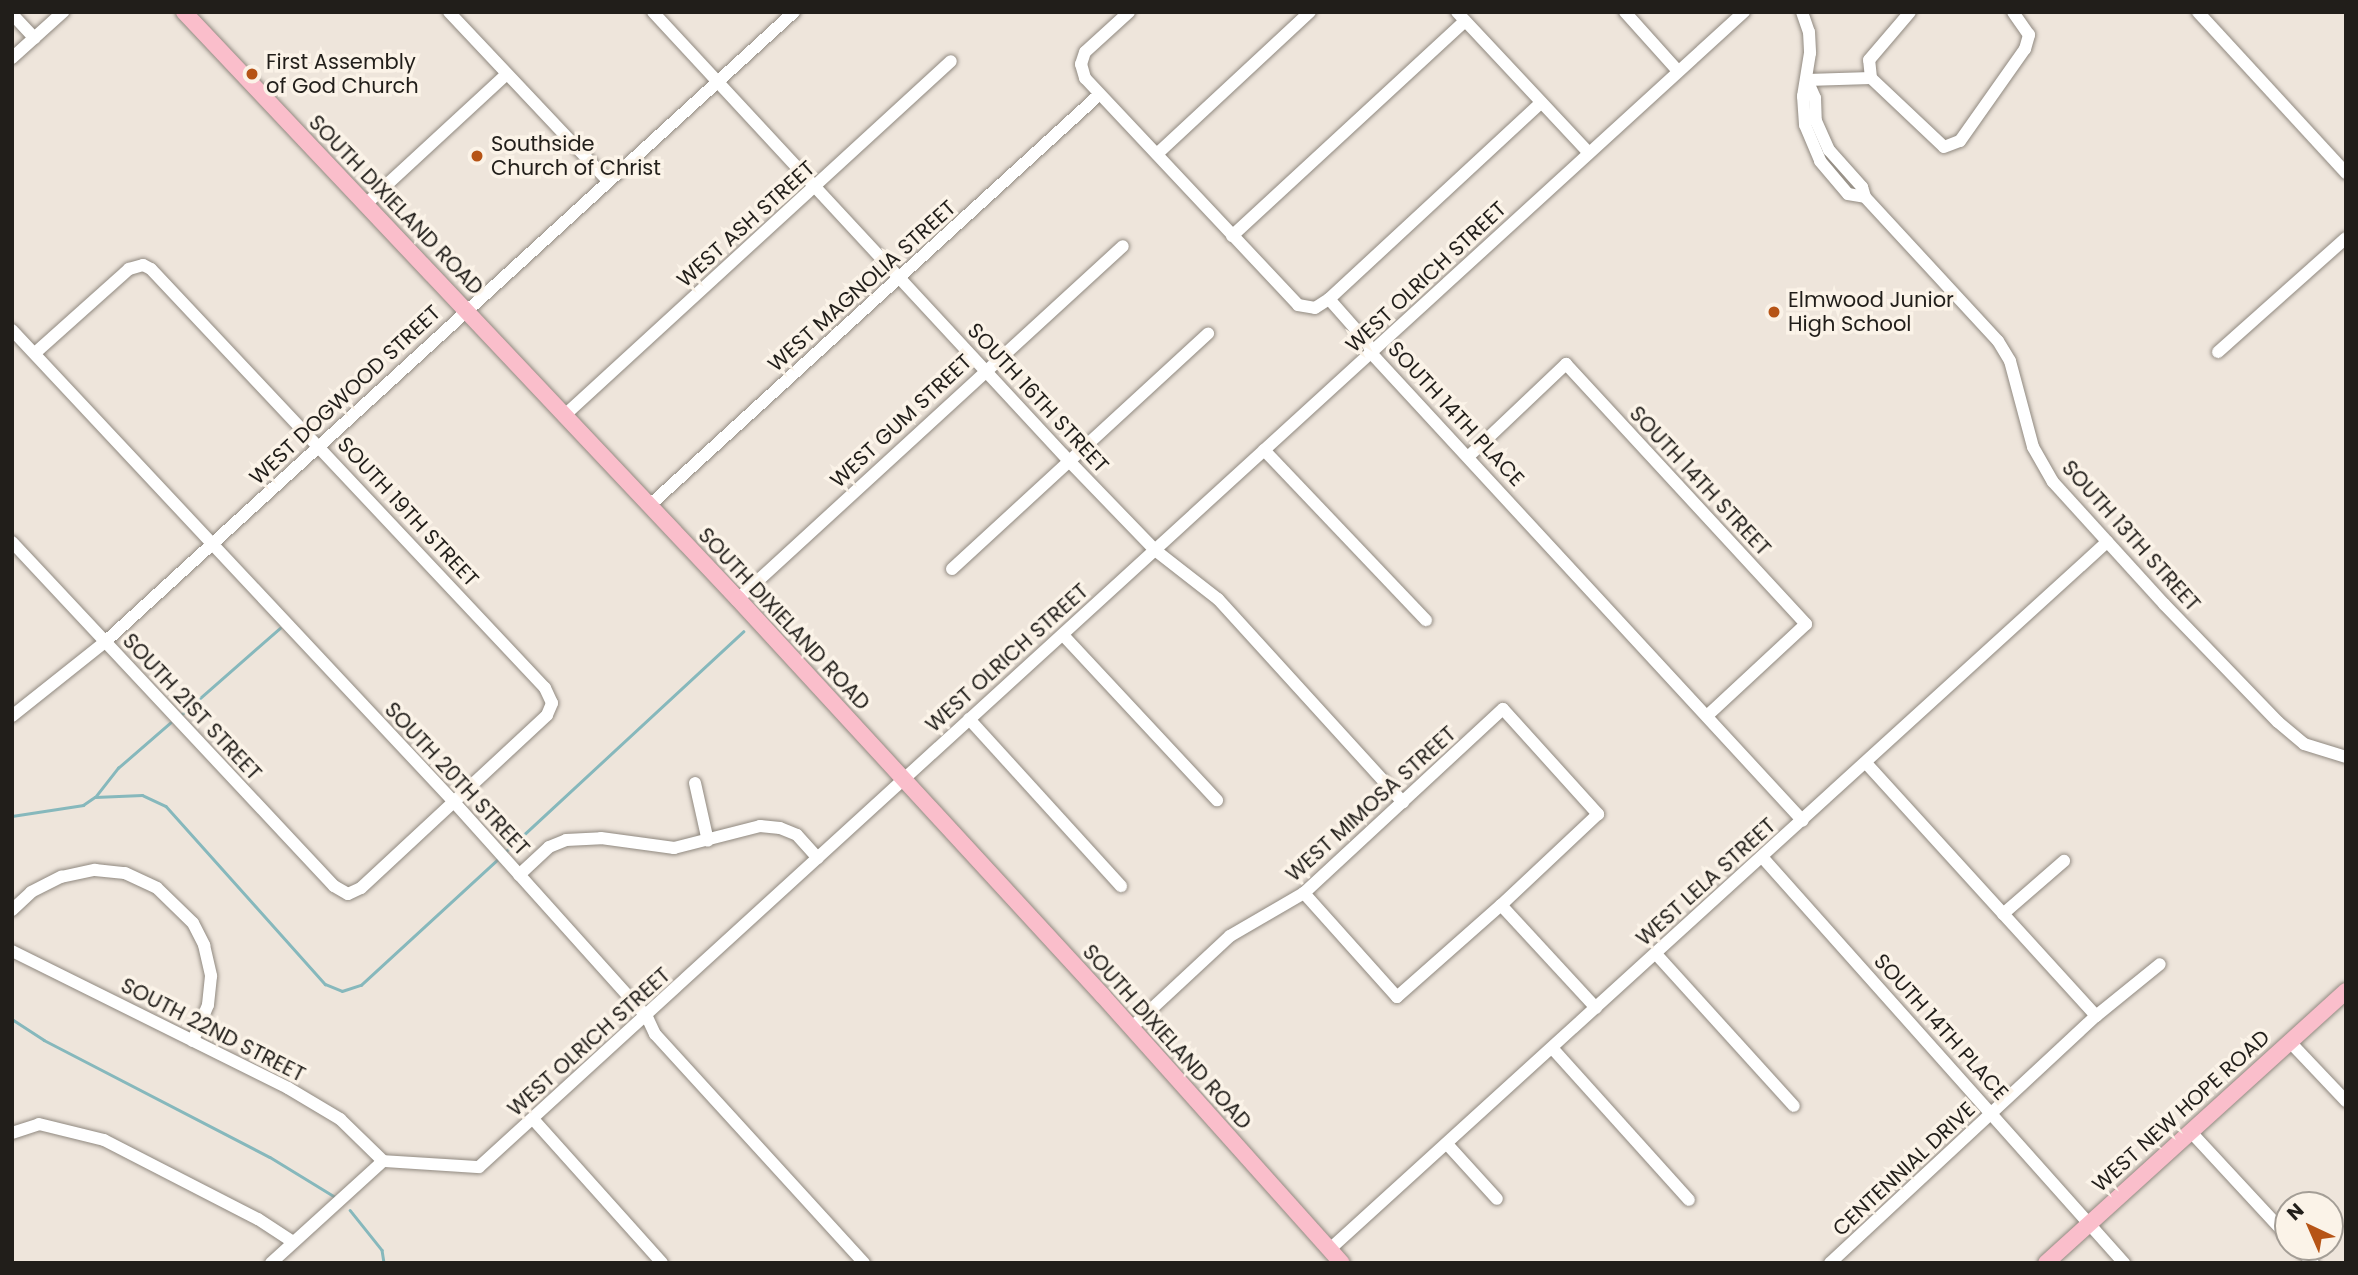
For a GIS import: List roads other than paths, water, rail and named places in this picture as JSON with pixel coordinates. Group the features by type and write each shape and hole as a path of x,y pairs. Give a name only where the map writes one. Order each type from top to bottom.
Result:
{"main road":[{"name":"SOUTH DIXIELAND ROAD","path":"184,12 738,599 1342,1263"},
{"name":"WEST NEW HOPE ROAD","path":"2046,1263 2346,991"}],"street":[{"path":"12,58 62,12"},
{"path":"449,12 608,181"},
{"name":"SOUTH 16TH STREET","path":"653,12 1070,462 1154,550 1218,599 1403,802"},
{"name":"WEST DOGWOOD STREET","path":"12,716 105,642 466,309 794,12"},
{"path":"1129,12 1089,48 1081,60 1082,73 1298,305 1315,308 1329,299 1541,103"},
{"path":"1625,12 1678,71"},
{"name":"WEST OLRICH STREET","path":"383,1161 479,1167 647,1017 902,779 1373,354 1744,12"},
{"name":"SOUTH 13TH STREET","path":"1802,12 1809,32 1807,80 1803,96 1805,125 1820,161 1848,194 1865,197 1997,341 2010,361 2024,418 2042,466 2107,542 2278,722 2304,744 2346,757"},
{"path":"1908,13 1869,60 1871,78 1944,147 1960,141 2025,49 2029,35 2013,12"},
{"path":"2197,12 2346,173"},
{"path":"1157,154 1306,13"},
{"path":"12,14 34,38"},
{"path":"1232,236 1461,17 1589,153"},
{"name":"WEST ASH STREET","path":"566,414 951,61"},
{"path":"367,203 507,74"},
{"path":"1807,80 1871,78"},
{"name":"WEST MAGNOLIA STREET","path":"650,505 1100,94"},
{"path":"2218,352 2346,238"},
{"name":"WEST GUM STREET","path":"738,599 1123,246"},
{"name":"SOUTH 19TH STREET","path":"35,353 129,269 143,265 151,269 319,444 545,688 552,703 547,715 454,802"},
{"name":"SOUTH 14TH PLACE","path":"1329,299 1367,342 1373,354 1803,821"},
{"name":"SOUTH 20TH STREET","path":"12,330 454,802 647,1017 655,1034 864,1263"},
{"path":"952,569 1208,334"},
{"name":"SOUTH 14TH STREET","path":"1469,456 1566,365 1806,625 1708,716"},
{"path":"1264,450 1426,620"},
{"name":"SOUTH 21ST STREET","path":"12,542 334,886 348,894 361,888 454,802"},
{"name":"WEST LELA STREET","path":"1330,1249 1763,858 2107,542"},
{"path":"1063,635 1217,800"},
{"name":"WEST MIMOSA STREET","path":"1131,1028 1230,936 1304,893 1503,709 1598,814 1501,905"},
{"path":"969,719 1121,886"},
{"path":"1866,763 2096,1016"},
{"path":"695,783 708,841"},
{"path":"519,875 549,847 578,837 674,848 760,826 780,828 797,835 818,858"},
{"name":"SOUTH 14TH PLACE","path":"1763,858 1993,1112 2124,1263"},
{"path":"2003,914 2064,861"},
{"path":"12,910 31,892 61,877 95,870 125,873 157,888 193,923 211,976 208,1005 193,1041"},
{"path":"1304,893 1396,997 1501,905 1596,1008"},
{"name":"SOUTH 22ND STREET","path":"12,951 288,1088 340,1119 383,1161"},
{"path":"1656,954 1794,1106"},
{"name":"CENTENNIAL DRIVE","path":"1830,1263 2096,1016 2160,964"},
{"path":"2289,1041 2346,1101"},
{"path":"1553,1049 1689,1200"},
{"path":"533,1119 662,1263"},
{"path":"12,1133 39,1124 104,1140 258,1219 293,1242"},
{"path":"2190,1131 2274,1222"},
{"path":"1447,1144 1497,1199"},
{"path":"271,1263 383,1161"}],"waterway":[{"path":"182,714 280,628"},
{"path":"504,853 743,632"},
{"path":"96,796 118,768 170,723"},
{"path":"12,816 83,805 95,797 142,795 166,806 325,984 342,991 361,985 499,858"},
{"path":"12,1019 44,1040 270,1157 337,1198"},
{"path":"350,1210 382,1250 384,1263"}],"place":[{"name":"First Assembly of God Church","path":"252,74"},
{"name":"Southside Church of Christ","path":"477,156"},
{"name":"Elmwood Junior High School","path":"1774,312"}]}
